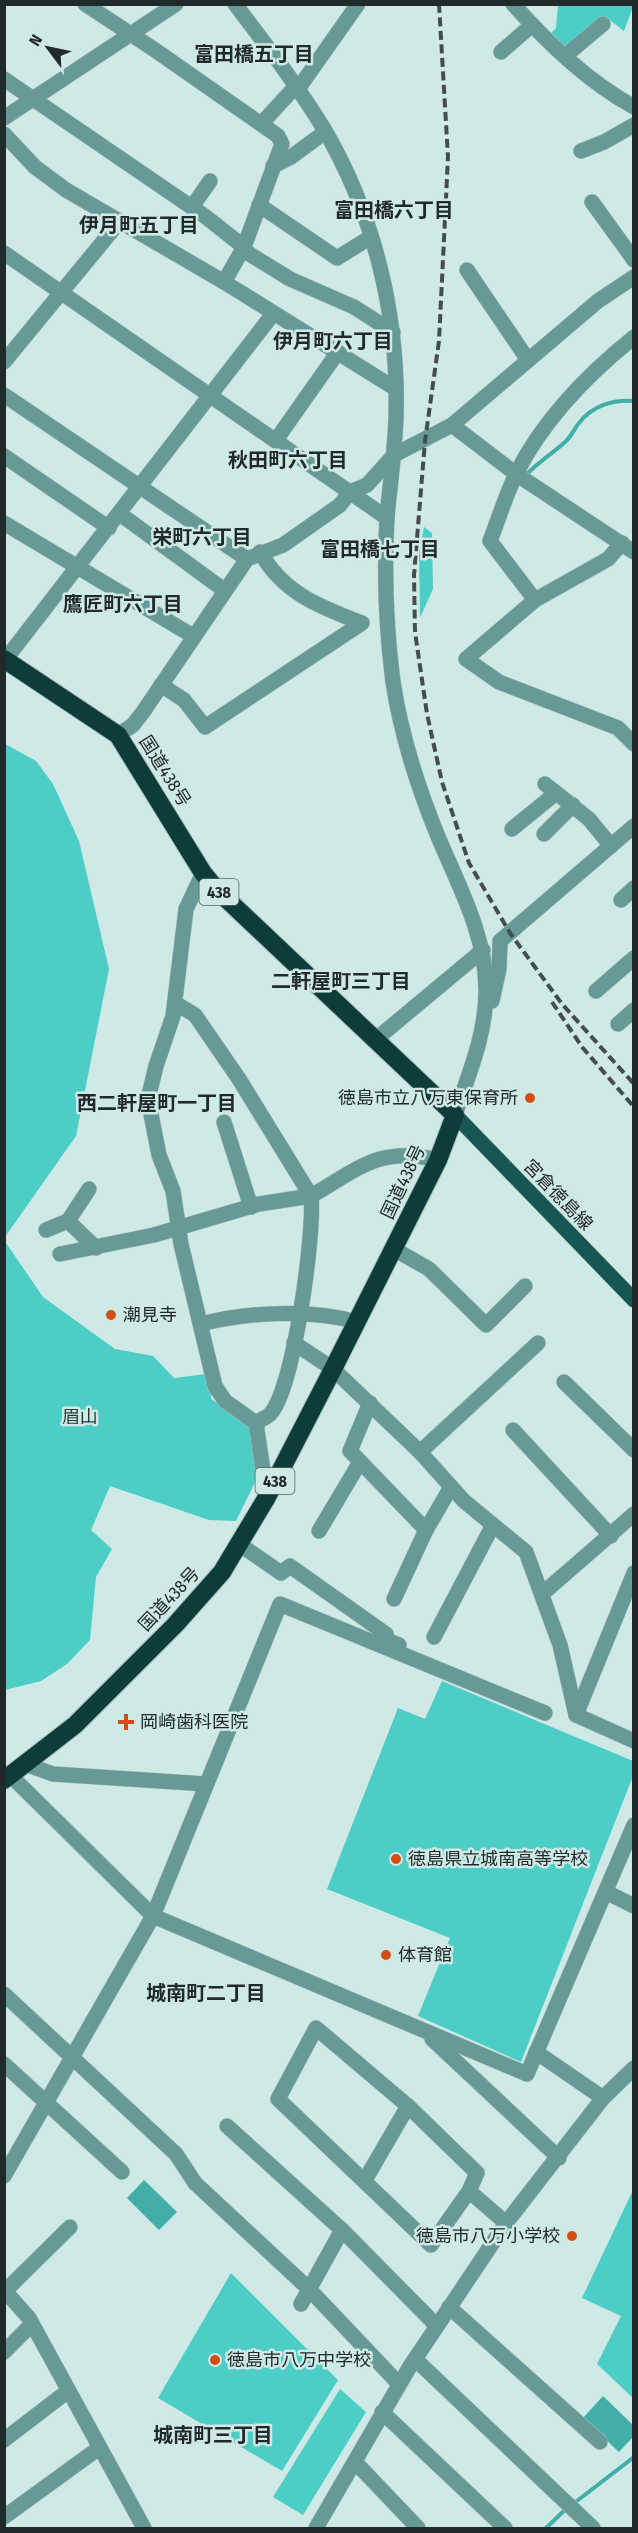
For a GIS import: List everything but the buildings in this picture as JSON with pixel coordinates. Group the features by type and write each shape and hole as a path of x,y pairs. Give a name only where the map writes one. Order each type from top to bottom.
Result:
{"highway":[{"name":"国道438号","path":"5,659 118,735 203,873 217,890 455,1115 438,1160 357,1322 267,1497 222,1572 175,1625 75,1725 7,1778"}],"main road":[{"name":"宮倉徳島線","path":"455,1115 633,1300"}],"street":[{"path":"85,4 278,136 282,144 244,249 224,282"},
{"path":"4,118 176,4"},
{"path":"235,4 297,88 325,132 347,174 371,237 385,286 393,332 396,389 394,455 387,518 388,633 394,683 409,754 427,810 476,925 483,950 486,991 484,1023"},
{"path":"262,123 297,88 358,4"},
{"path":"513,4 532,25 606,93 633,107"},
{"path":"565,56 603,24"},
{"path":"501,52 532,25"},
{"path":"4,79 192,207 244,249 290,279 354,307 393,332"},
{"path":"581,151 604,142 633,125"},
{"path":"273,165 291,157 325,132"},
{"path":"4,134 35,167 66,190 224,282 396,389"},
{"path":"192,207 210,181"},
{"path":"592,202 633,260"},
{"path":"259,206 337,258 371,237"},
{"path":"6,358 120,221"},
{"path":"4,253 387,518"},
{"path":"467,270 528,360"},
{"path":"118,735 133,725 224,590 254,555 283,545 340,505 350,492 367,485 394,455 452,425 598,301 633,277"},
{"path":"5,659 212,396 273,314"},
{"path":"535,600 490,541 516,474 531,446 580,384 633,337"},
{"path":"276,440 338,352"},
{"path":"4,395 141,487 254,555 308,602 388,633"},
{"path":"452,425 516,474 628,547 535,600 466,659 499,682 618,728 633,744"},
{"path":"4,456 109,528"},
{"path":"120,514 224,590"},
{"path":"4,523 193,636"},
{"path":"161,685 184,700 205,727 362,623"},
{"path":"512,829 550,789 588,819 611,846"},
{"path":"544,834 573,805"},
{"path":"455,1115 479,1048 499,969 500,941 633,826"},
{"path":"203,873 186,909 175,1003 148,1099 159,1155 173,1191 178,1228 215,1386 225,1401 256,1423 267,1497"},
{"path":"621,900 633,888"},
{"path":"375,1040 483,950"},
{"path":"596,991 633,958"},
{"path":"175,1003 195,1015 239,1079 311,1196 308,1275 294,1343 280,1395 271,1414 256,1423"},
{"path":"618,1024 633,1010"},
{"path":"224,1122 251,1207"},
{"path":"60,1254 96,1248 178,1228 251,1207 311,1196 381,1156 412,1153 438,1160"},
{"path":"46,1230 68,1221 89,1189"},
{"path":"68,1221 96,1248"},
{"path":"394,1249 429,1269 486,1324 525,1286"},
{"path":"201,1324 237,1316 300,1314 333,1315 357,1322"},
{"path":"294,1343 333,1369 420,1452 451,1487 526,1552 561,1645 576,1716"},
{"path":"420,1452 538,1343"},
{"path":"564,1382 633,1450"},
{"path":"370,1403 350,1451 426,1530"},
{"path":"513,1430 611,1536"},
{"path":"320,1532 360,1462"},
{"path":"394,1599 426,1530 451,1487"},
{"path":"542,1594 611,1536 633,1514"},
{"path":"434,1637 494,1525"},
{"path":"239,1544 281,1573 290,1566 386,1634 384,1639 409,1648 405,1656"},
{"path":"576,1716 633,1573"},
{"path":"4,2176 153,1916 280,1604 544,1713"},
{"path":"576,1716 633,1741"},
{"path":"25,1764 53,1774 206,1784"},
{"path":"7,1778 153,1916 527,2074 633,1825"},
{"path":"606,1892 632,1903"},
{"path":"4,1994 176,2154 195,2183 309,2289 399,2384"},
{"path":"316,2028 408,2106 477,2173 469,2191 431,2245 365,2180 278,2099 316,2028"},
{"path":"423,2031 558,2158"},
{"path":"536,2052 603,2098"},
{"path":"4,2064 45,2104 122,2172"},
{"path":"316,2529 356,2463 399,2384 506,2223 603,2098 633,2068"},
{"path":"365,2180 408,2106"},
{"path":"227,2126 342,2230 436,2326"},
{"path":"469,2191 506,2223"},
{"path":"70,2227 5,2291 32,2324 144,2529"},
{"path":"301,2304 342,2230"},
{"path":"449,2307 600,2442"},
{"path":"4,2352 32,2324"},
{"path":"415,2359 592,2529"},
{"path":"4,2440 68,2391"},
{"path":"382,2412 505,2528"},
{"path":"4,2517 99,2448"},
{"path":"356,2463 418,2529"}],"green space":[{"path":"558,5 633,5 633,7 624,31 606,17 566,50 547,37 556,28"},
{"path":"424,527 432,533 433,589 420,618 419,554"},
{"path":"5,744 36,761 53,784 79,841 109,969 76,1136 5,1237"},
{"name":"眉山","path":"4,1240 43,1297 115,1349 153,1356 174,1378 206,1374 212,1400 250,1420 260,1472 236,1521 209,1520 110,1486 91,1530 112,1549 96,1577 90,1640 67,1664 41,1681 5,1690"},
{"path":"442,1681 633,1761 633,1776 521,2062 418,2016 450,1938 327,1889 398,1708 425,1719"},
{"path":"633,2190 634,2398 597,2364 621,2316 582,2298"},
{"path":"231,2273 338,2380 282,2471 158,2398"},
{"path":"340,2389 366,2412 303,2515 273,2497"}],"shaded area":[{"path":"144,2180 177,2212 159,2230 127,2198"},
{"path":"603,2396 633,2425 633,2437 619,2452 583,2418"}],"waterway":[{"path":"528,473 567,440 590,412 618,401 634,401"},
{"path":"573,2504 634,2457"},
{"path":"546,2528 567,2508"}],"railway":[{"path":"439,4 448,157 439,341 425,441 414,575 415,632 427,714 442,782 469,863 510,933 562,1004 634,1084"},
{"path":"552,1002 582,1047 634,1107"}],"place":[{"name":"徳島市立八万東保育所","path":"530,1098"},
{"name":"潮見寺","path":"111,1315"},
{"name":"岡崎歯科医院","path":"126,1722"},
{"name":"徳島県立城南高等学校","path":"396,1859"},
{"name":"体育館","path":"386,1955"},
{"name":"徳島市八万小学校","path":"572,2236"},
{"name":"徳島市八万中学校","path":"215,2360"}],"district":[{"name":"富田橋五丁目","path":"254,54"},
{"name":"富田橋六丁目","path":"394,210"},
{"name":"伊月町五丁目","path":"139,225"},
{"name":"伊月町六丁目","path":"333,341"},
{"name":"秋田町六丁目","path":"288,460"},
{"name":"栄町六丁目","path":"202,537"},
{"name":"富田橋七丁目","path":"380,549"},
{"name":"鷹匠町六丁目","path":"123,604"},
{"name":"二軒屋町三丁目","path":"341,981"},
{"name":"西二軒屋町一丁目","path":"157,1103"},
{"name":"城南町二丁目","path":"206,1993"},
{"name":"城南町三丁目","path":"213,2435"}]}
